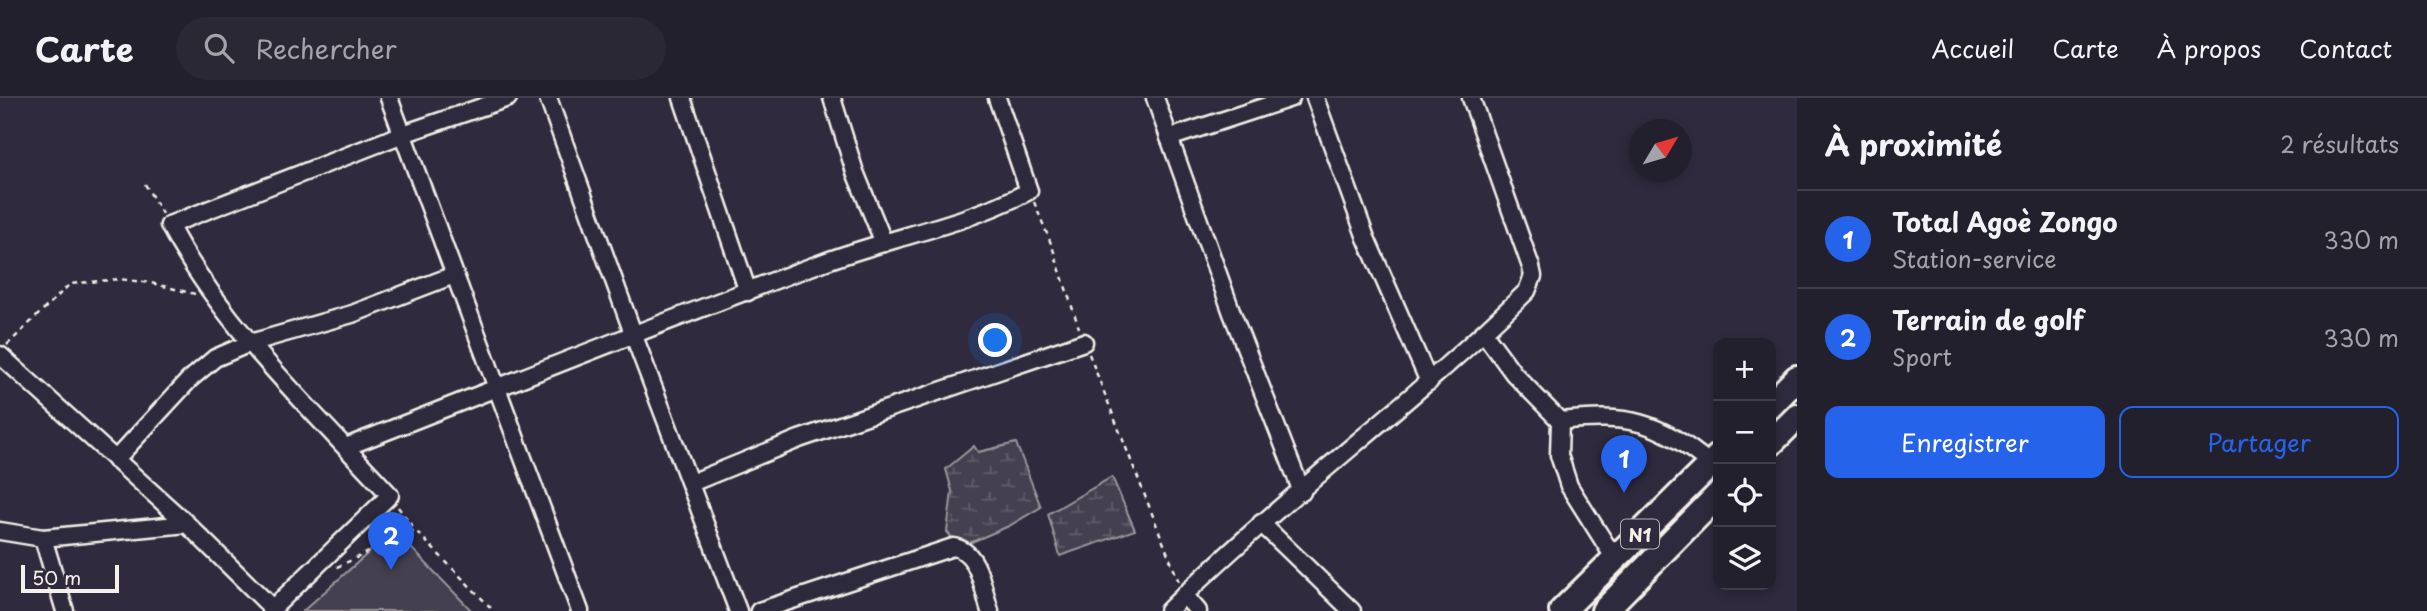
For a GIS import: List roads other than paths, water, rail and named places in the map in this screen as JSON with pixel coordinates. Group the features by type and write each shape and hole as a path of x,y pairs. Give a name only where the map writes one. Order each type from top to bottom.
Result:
{"highway":[{"path":"1775,401 1797,378"},
{"path":"1776,438 1797,417"},
{"name":"N1","path":"1562,611 1713,461"},
{"name":"N1","path":"1604,611 1713,500"}],"street":[{"path":"389,98 580,611"},
{"path":"0,354 187,524 272,610 390,495 250,343 219,302 169,225 403,134 508,98"},
{"path":"548,98 738,611"},
{"path":"682,98 748,292"},
{"path":"832,98 855,172 884,243"},
{"path":"346,447 497,385 884,243 939,227 1029,191 997,98"},
{"path":"1154,98 1232,313 1302,492"},
{"path":"1170,138 1291,98"},
{"path":"1315,98 1366,238 1429,382"},
{"path":"1168,611 1261,523 1302,492 1429,382 1527,291 1533,276 1471,98"},
{"path":"115,460 189,380 215,358 250,343 341,318 454,275"},
{"path":"1484,333 1514,373 1560,421 1559,455 1569,486 1615,559"},
{"path":"691,484 799,439 1084,342"},
{"path":"1560,421 1595,417 1633,419 1672,435 1713,459"},
{"path":"1261,523 1352,611"},
{"path":"0,531 43,538 187,524"},
{"path":"43,538 65,611"},
{"path":"759,611 953,547 964,550 973,558 990,611"},
{"path":"1184,595 1198,611"}],"place":[{"name":"Total Agoè Zongo","path":"1624,493"},
{"name":"Terrain de golf","path":"391,570"}]}
